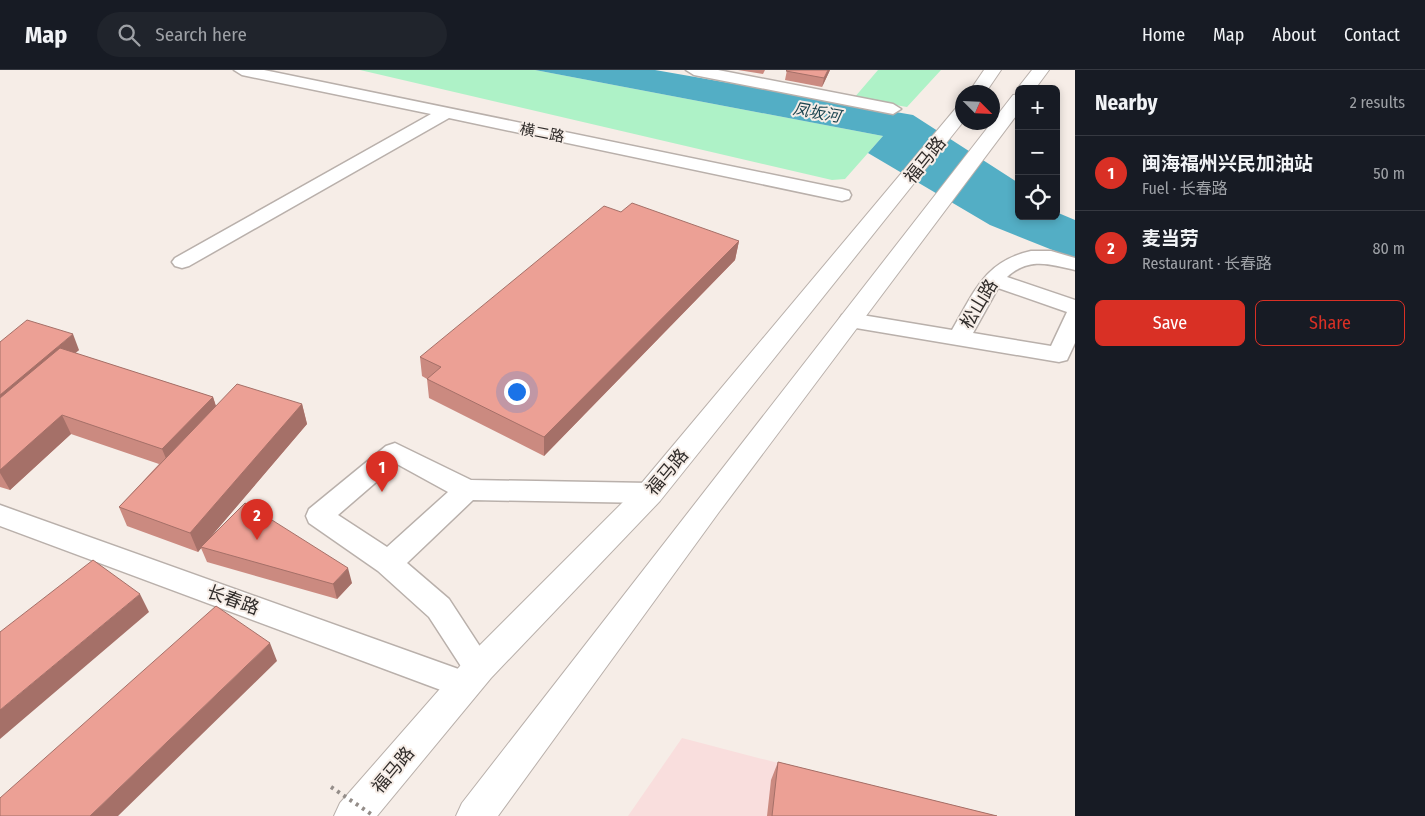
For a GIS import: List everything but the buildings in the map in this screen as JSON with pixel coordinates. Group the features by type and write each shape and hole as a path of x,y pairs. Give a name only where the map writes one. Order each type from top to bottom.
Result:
{"main road":[{"path":"982,85 993,70"},
{"path":"1029,85 1041,70"},
{"name":"福马路","path":"475,816 938,203 1015,104"},
{"name":"福马路","path":"354,816 472,677 650,493 955,122"}],"street":[{"name":"横二路","path":"242,70 842,195"},
{"path":"694,70 893,109"},
{"path":"182,262 446,113"},
{"name":"松山路","path":"850,320 959,338 992,279 1013,262 1034,255 1075,264"},
{"path":"992,279 1075,307"},
{"path":"959,338 1059,355 1075,316"},
{"path":"472,677 439,608 388,563 319,516 395,452 467,490 650,493"},
{"path":"388,563 467,490"},
{"name":"长春路","path":"0,515 472,677"}],"path":[{"path":"331,786 374,816"}],"shaded area":[{"path":"682,738 981,816 628,816"}],"green space":[{"path":"360,70 535,70 883,136 845,179 832,180"},
{"path":"878,70 941,70 907,107 854,98"}],"water":[{"name":"凤坂河","path":"535,70 655,70 913,115 1015,181 1015,220 1060,220 1060,214 1075,220 1075,259 990,225 868,153 883,136"}],"place":[{"name":"闽海福州兴民加油站","path":"382,492"},
{"name":"麦当劳","path":"257,540"}]}
